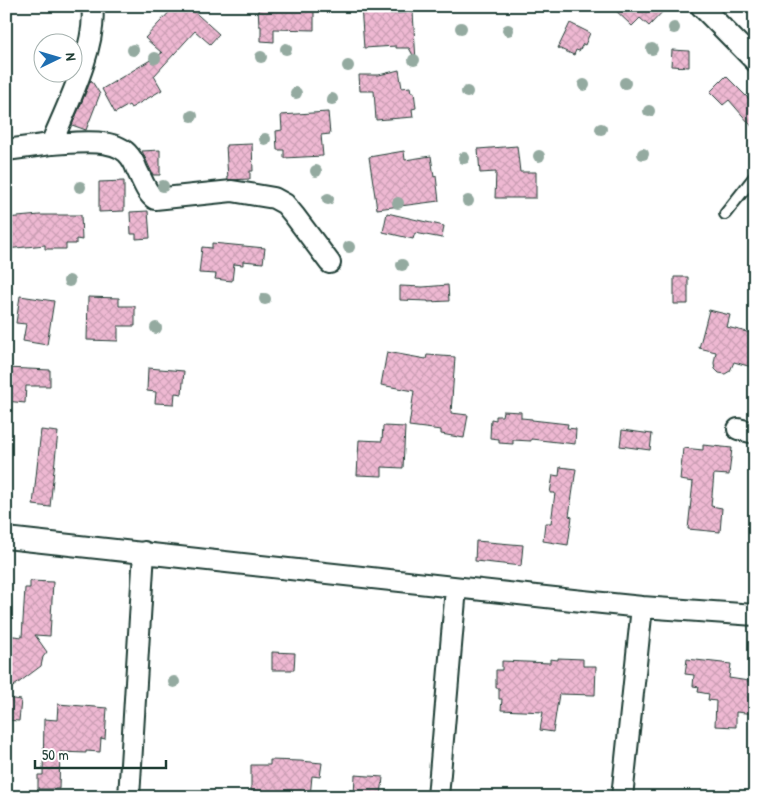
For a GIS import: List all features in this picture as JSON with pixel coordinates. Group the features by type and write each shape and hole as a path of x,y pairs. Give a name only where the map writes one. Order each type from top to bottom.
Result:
{"street":[{"path":"51,144 83,66 93,27 92,6"},
{"path":"701,6 755,61"},
{"path":"6,150 51,144 99,142 117,146 127,153 150,194 156,199 232,191 274,198 285,204 330,263"},
{"path":"6,538 642,608 755,615"},
{"path":"129,797 144,552"},
{"path":"438,797 456,588"},
{"path":"622,797 642,608"}],"lane":[{"path":"725,214 755,176"}],"building":[{"path":"175,6 188,6 219,34 210,44 195,31 154,76 162,90 131,108 129,105 115,113 102,89 162,53 145,38"},
{"path":"258,6 276,6 276,9 314,10 314,30 274,29 274,42 261,41"},
{"path":"361,6 388,6 388,14 413,12 416,61 409,48 396,48 396,46 364,48"},
{"path":"611,6 668,6 649,26 640,18 632,26"},
{"path":"570,23 590,33 585,45 583,44 579,51 576,50 574,55 558,48"},
{"path":"672,50 689,51 689,67 671,66"},
{"path":"399,70 402,88 410,87 411,92 414,92 416,108 412,109 413,117 376,120 374,91 360,91 359,75 379,75"},
{"path":"726,76 755,105 755,130 729,100 723,105 710,92"},
{"path":"91,80 100,94 86,130 72,125"},
{"path":"328,112 330,134 321,135 323,156 284,158 284,150 277,150 276,131 282,130 281,115"},
{"path":"252,144 253,171 250,171 250,179 228,180 226,145"},
{"path":"517,146 520,172 536,172 536,198 495,198 496,172 480,173 478,149"},
{"path":"160,150 160,175 153,175 142,151"},
{"path":"404,151 405,160 431,156 439,201 377,209 369,157"},
{"path":"124,181 124,211 99,212 99,182"},
{"path":"148,211 150,238 136,239 136,234 131,234 130,212"},
{"path":"387,213 444,226 442,238 415,233 413,239 383,232"},
{"path":"40,215 81,215 82,240 76,239 76,244 66,244 66,249 45,249 45,245 6,249 6,218"},
{"path":"212,243 265,248 263,263 243,261 243,265 234,264 232,281 215,279 216,274 199,273 202,247 212,248"},
{"path":"674,277 688,277 688,304 674,304"},
{"path":"448,285 449,301 400,300 400,286"},
{"path":"20,296 54,301 47,345 23,341 26,324 16,323"},
{"path":"88,297 119,298 119,306 135,306 135,326 118,326 118,341 87,340"},
{"path":"709,310 730,315 727,327 755,334 755,368 734,362 730,371 725,374 719,373 715,369 716,352 699,348"},
{"path":"387,352 426,359 427,355 455,357 451,413 468,415 464,438 441,434 441,430 409,426 414,391 381,385"},
{"path":"6,368 50,370 50,386 26,386 25,403 6,401"},
{"path":"148,368 184,371 182,394 175,393 174,404 155,403 156,392 147,391"},
{"path":"503,411 521,412 521,418 568,424 567,428 576,429 575,444 531,439 531,441 513,440 513,444 499,443 499,439 490,438 491,419 496,420 496,416 502,416"},
{"path":"383,426 405,427 403,468 382,467 382,476 357,475 359,440 382,441"},
{"path":"41,430 58,432 50,507 33,505"},
{"path":"622,430 652,434 650,450 620,446"},
{"path":"703,445 732,448 729,475 714,474 711,506 722,508 720,532 688,529 693,482 680,480 683,448 703,450"},
{"path":"560,467 576,469 569,516 572,517 568,545 543,541 545,523 551,523 555,493 550,493 553,475 559,476"},
{"path":"476,541 523,545 521,566 475,561"},
{"path":"30,581 53,582 50,636 35,635 47,652 43,657 41,666 6,692 6,635 22,637 25,588 30,588"},
{"path":"272,652 295,653 294,670 272,670"},
{"path":"558,658 583,659 583,666 596,666 595,695 559,694 553,732 540,730 543,712 501,710 502,699 499,699 499,688 496,688 496,670 502,670 502,661 550,663 550,659 558,660"},
{"path":"687,659 731,664 729,678 755,682 755,714 736,712 736,727 715,726 716,701 708,700 709,694 698,692 699,687 693,686 694,675 685,674"},
{"path":"6,698 21,700 19,721 6,720"},
{"path":"58,704 107,708 105,739 101,738 100,752 60,752 59,789 38,789 38,775 43,775 44,719 57,720"},
{"path":"270,760 322,763 320,777 312,776 310,797 297,797 297,792 251,791 251,765 270,765"},
{"path":"355,775 383,777 381,797 354,797"}]}
